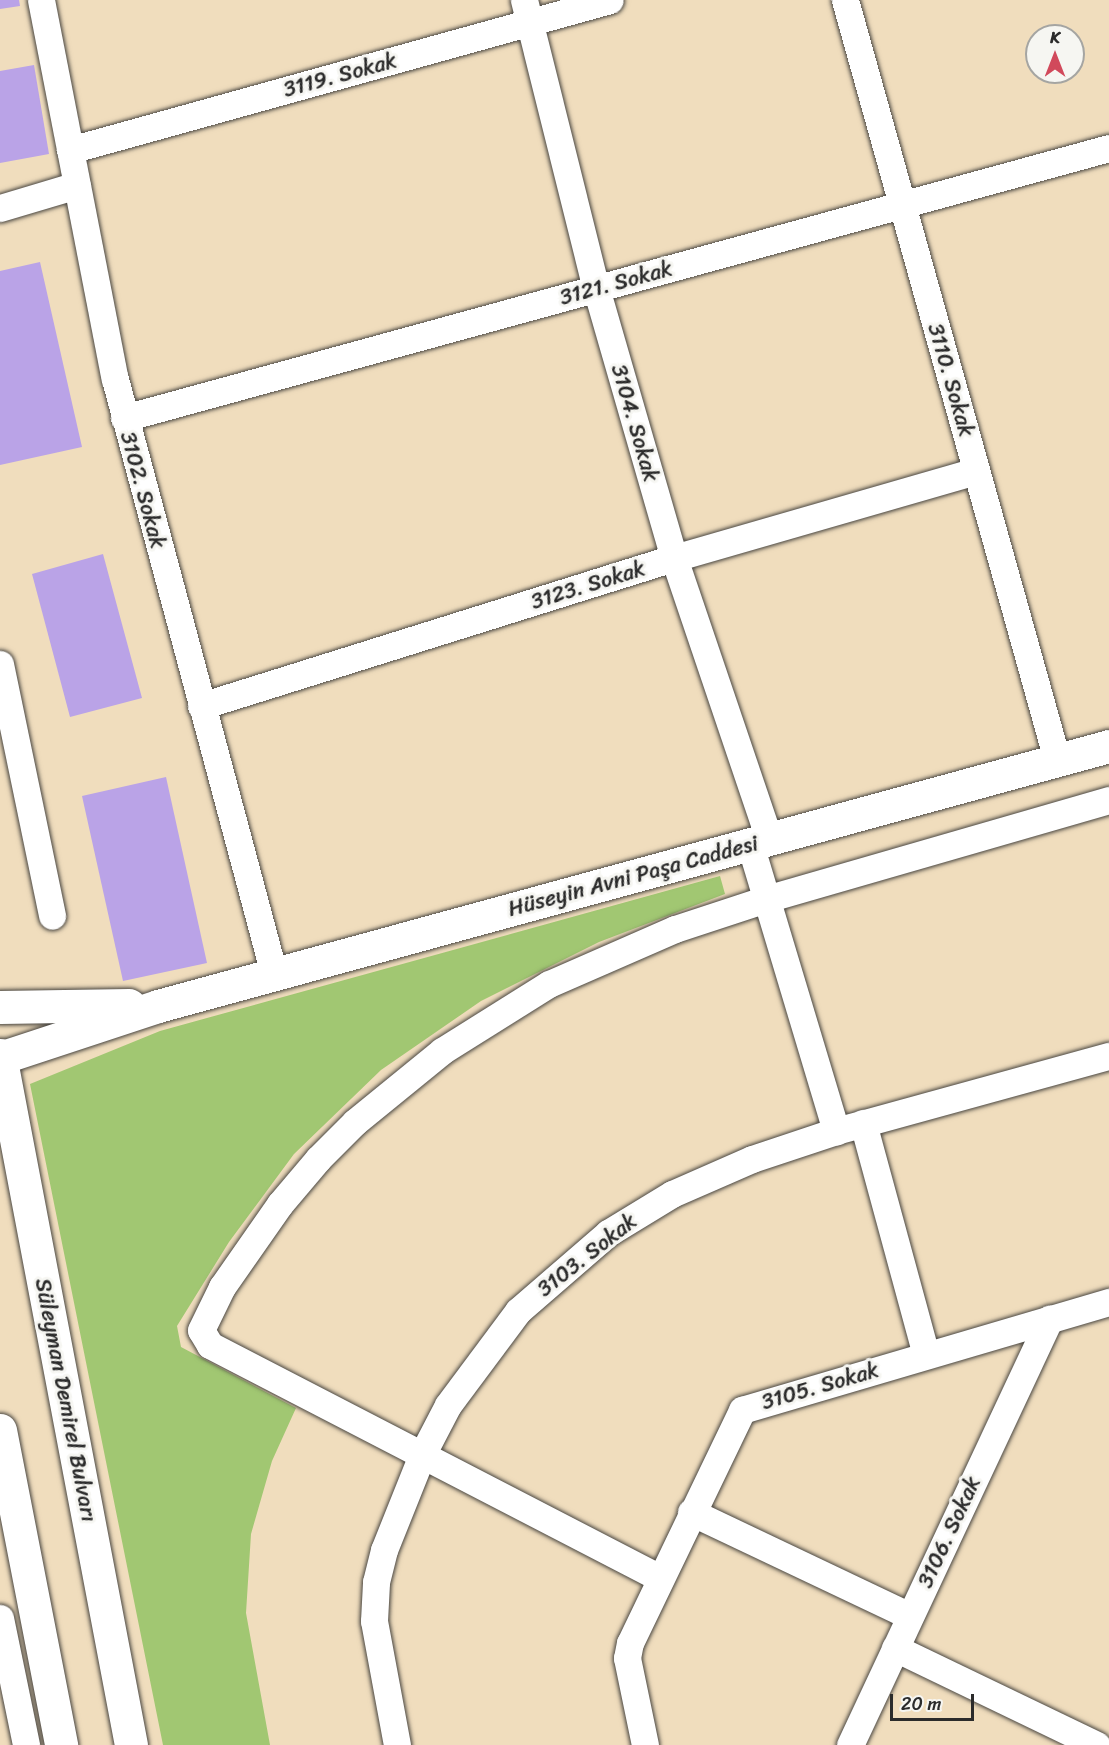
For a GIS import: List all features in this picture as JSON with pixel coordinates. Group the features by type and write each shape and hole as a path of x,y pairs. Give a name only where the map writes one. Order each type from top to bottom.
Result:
{"main road":[{"name":"Hüseyin Avni Paşa Caddesi","path":"0,1057 158,1006 1109,746"},
{"name":"Hüseyin Avni Paşa Caddesi","path":"0,1007 158,1006"},
{"name":"Süleyman Demirel Bulvarı","path":"0,1057 131,1745"},
{"path":"0,1430 56,1739"}],"street":[{"name":"3102. Sokak","path":"41,0 124,418 274,974"},
{"name":"3119. Sokak","path":"70,150 527,11 610,0"},
{"name":"3110. Sokak","path":"845,0 1057,760"},
{"name":"3104. Sokak","path":"527,11 596,288 674,558 760,841 766,899 836,1131"},
{"name":"3121. Sokak","path":"124,418 1109,148"},
{"path":"0,208 77,185"},
{"name":"3123. Sokak","path":"201,706 674,558 976,471"},
{"path":"0,664 52,916"},
{"path":"660,1578 210,1345 201,1329 222,1287 280,1203 318,1159 394,1086 497,1014 602,958 766,899 1109,800"},
{"name":"3103. Sokak","path":"397,1745 376,1640 374,1602 384,1550 422,1455 448,1405 518,1311 608,1233 692,1185 752,1159 836,1131 1109,1056"},
{"path":"863,1124 926,1355"},
{"name":"3105. Sokak","path":"645,1745 627,1658 632,1636 742,1410 1109,1302"},
{"name":"3106. Sokak","path":"850,1745 1050,1319"},
{"path":"691,1512 910,1616"},
{"path":"0,1618 26,1745"},
{"path":"895,1648 1097,1745"}],"green space":[{"path":"720,876 725,894 599,942 481,1001 381,1070 294,1154 229,1242 177,1326 181,1347 296,1408 272,1461 251,1534 246,1613 270,1745 163,1745 30,1084 160,1031"}],"building":[{"path":"0,0 19,0 20,6 0,9"},
{"path":"34,65 49,154 0,163 0,71"},
{"path":"40,262 82,447 0,465 0,271"},
{"path":"103,554 142,698 70,717 32,574"},
{"path":"166,777 207,963 123,981 82,796"}]}
